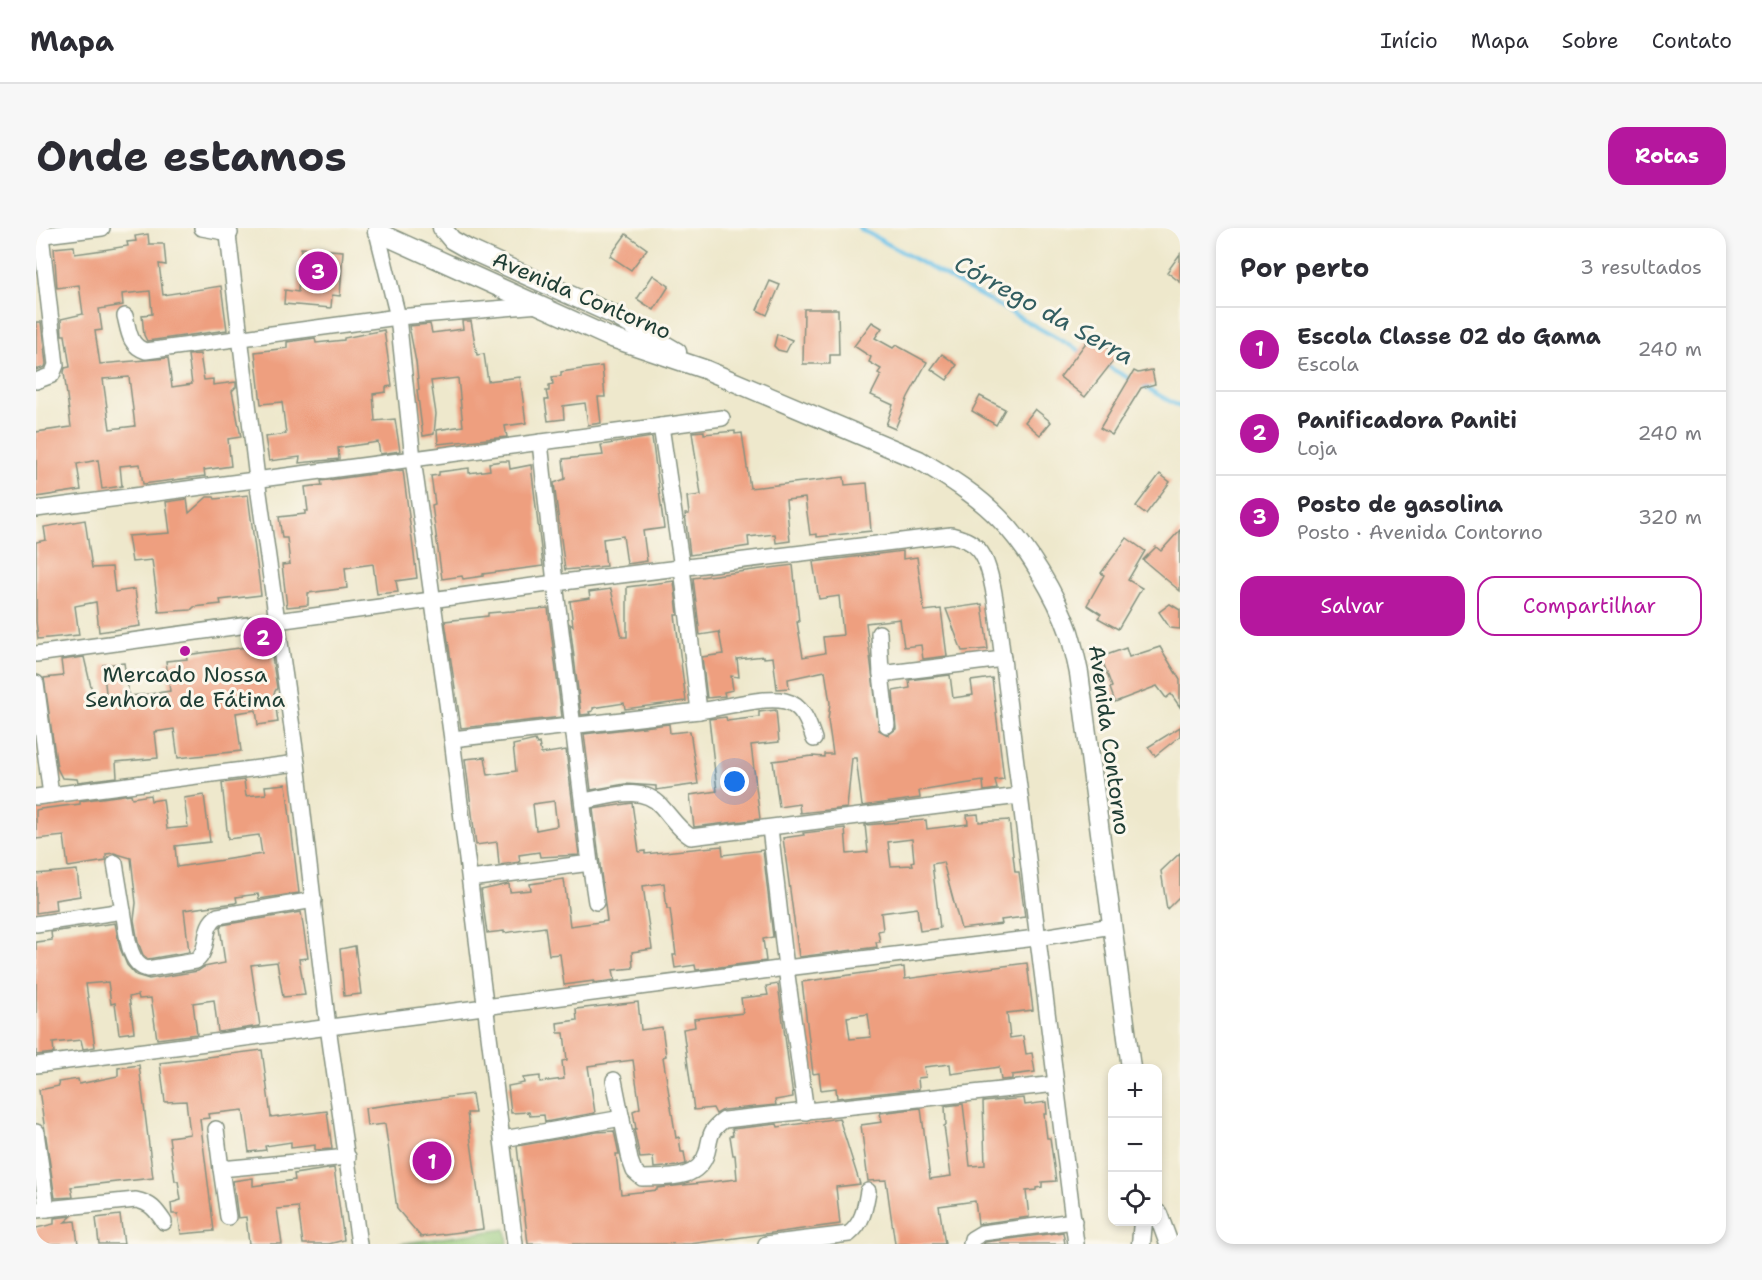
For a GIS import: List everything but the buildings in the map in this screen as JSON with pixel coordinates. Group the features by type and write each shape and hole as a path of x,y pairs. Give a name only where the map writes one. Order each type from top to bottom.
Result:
{"main road":[{"path":"370,230 387,233 404,228"},
{"name":"Avenida Contorno","path":"442,228 452,240 468,249 614,315 704,369"},
{"name":"Avenida Contorno","path":"370,230 609,337 704,369 919,460 952,479 1001,520 1031,559 1055,597 1069,633 1079,673 1130,1064"},
{"path":"1162,1225 1169,1244"},
{"path":"1141,1244 1143,1226"}],"street":[{"path":"36,381 52,375 56,365 38,236 102,228"},
{"path":"202,228 229,231 257,479 297,763 328,1027 359,1244"},
{"path":"370,230 398,318 413,459 452,740 515,1244"},
{"path":"125,316 132,342 138,349 146,351 398,318 540,305"},
{"path":"36,509 722,418"},
{"path":"661,426 682,568 699,711"},
{"path":"540,442 572,725 596,902"},
{"path":"36,654 555,583 951,535 973,544 986,562 1003,659 1018,796 1076,1244"},
{"path":"879,633 887,725"},
{"path":"881,674 1003,659"},
{"path":"36,683 43,796 297,763"},
{"path":"452,740 699,711 766,700 786,701 797,707 807,717 814,739"},
{"path":"584,801 636,793 647,796 661,806 682,832 691,837 1018,796"},
{"path":"770,828 806,1112"},
{"path":"115,863 134,960 140,967 147,969 196,961 204,951 207,931 212,921 219,916 314,900"},
{"path":"470,879 590,863"},
{"path":"36,924 123,911"},
{"path":"36,1065 1036,938 1112,926"},
{"path":"614,1080 630,1160 634,1171 642,1178 682,1177 691,1173 704,1159 709,1137 714,1128 724,1120 1056,1084"},
{"path":"503,1139 622,1118"},
{"path":"216,1129 228,1217"},
{"path":"36,1132 42,1210 136,1200 148,1203 156,1209 164,1222"},
{"path":"221,1169 348,1157"},
{"path":"766,1244 849,1234 857,1228 865,1211 868,1191"},
{"path":"971,1244 972,1239 982,1233 1074,1221"}],"green space":[{"path":"506,1229 508,1244 398,1244"}],"waterway":[{"name":"Córrego da Serra","path":"859,228 1082,352"},
{"name":"Córrego da Serra","path":"1105,365 1132,380"},
{"name":"Córrego da Serra","path":"1141,385 1180,407"}],"place":[{"name":"Posto de gasolina","path":"318,271"},
{"name":"Panificadora Paniti","path":"263,637"},
{"name":"Mercado Nossa Senhora de Fátima","path":"185,651"},
{"name":"Escola Classe 02 do Gama","path":"432,1161"}]}
